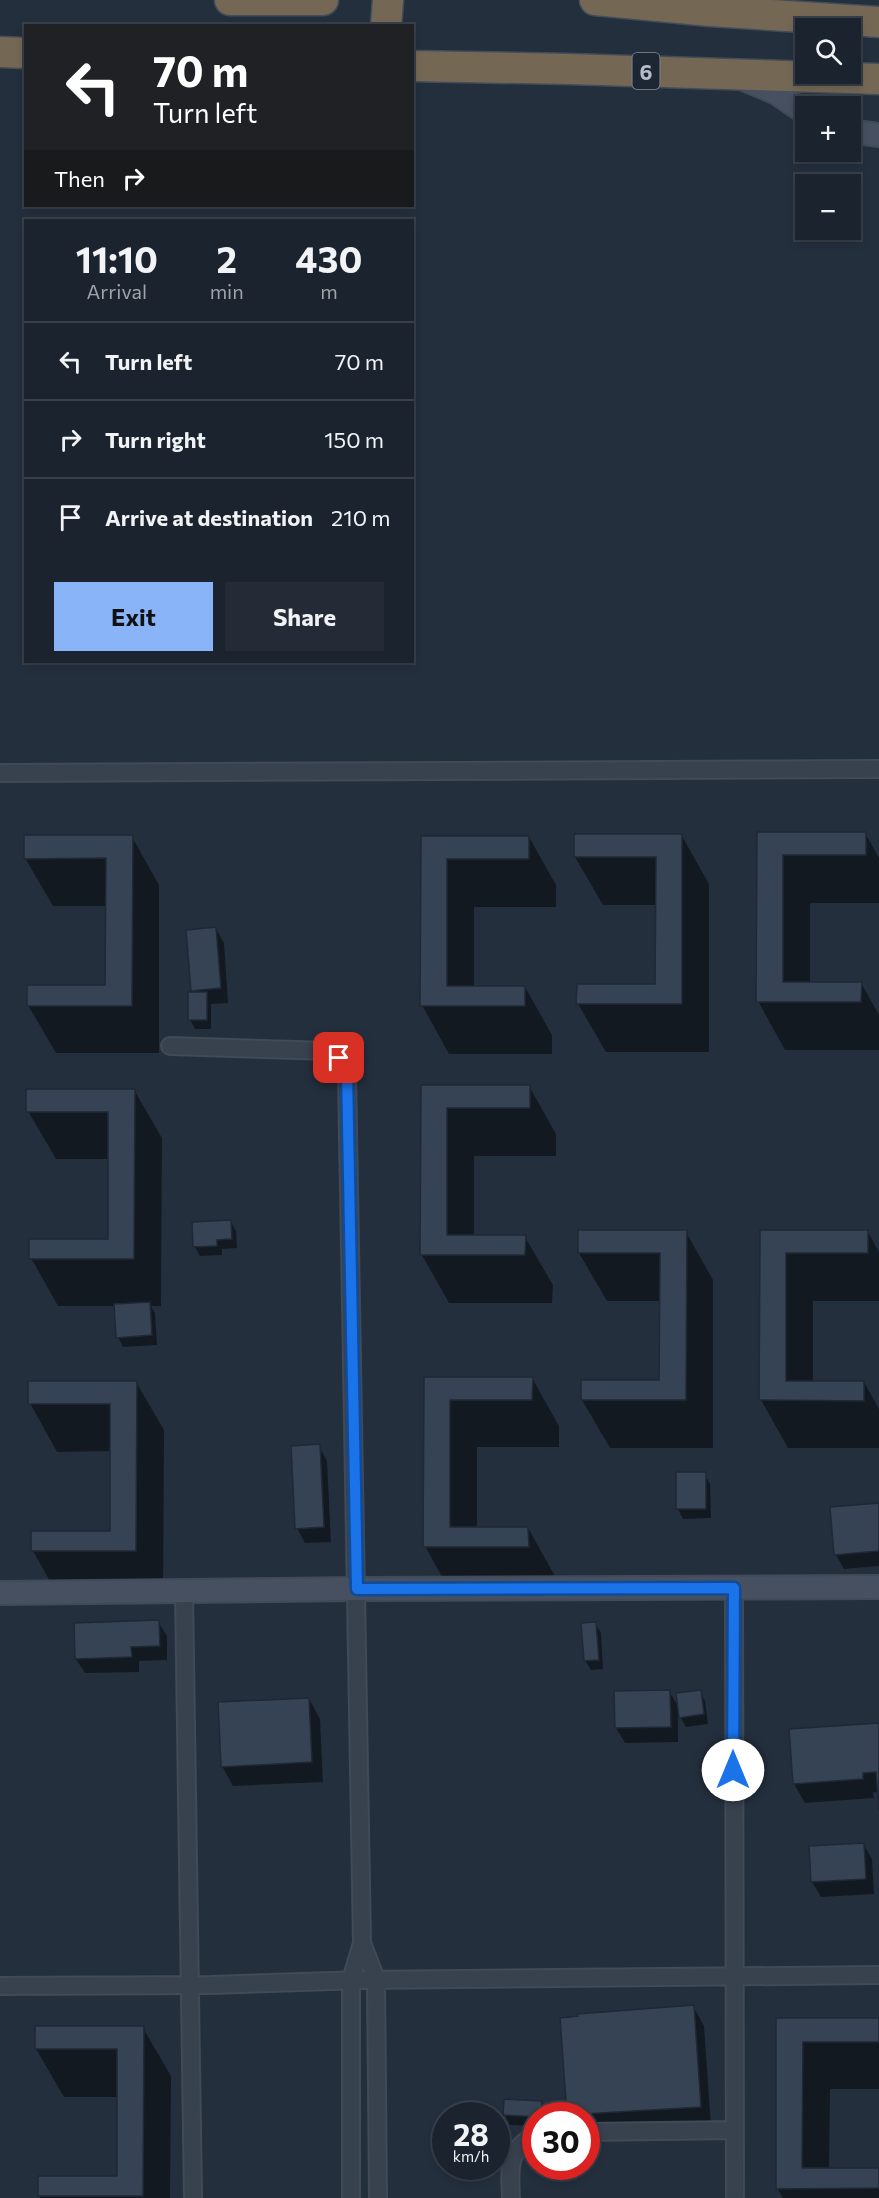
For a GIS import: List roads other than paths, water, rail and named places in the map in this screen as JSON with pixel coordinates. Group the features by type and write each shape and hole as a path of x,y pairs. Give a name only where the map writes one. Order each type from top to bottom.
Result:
{"highway":[{"path":"230,0 323,0"},
{"path":"386,24 388,0"},
{"path":"595,0 710,11 879,22"},
{"path":"0,52 24,53"},
{"name":"6","path":"414,66 729,73 879,79"}],"street":[{"path":"729,73 777,93 795,105"},
{"path":"861,133 879,135"},
{"path":"0,773 879,769"},
{"path":"170,1046 329,1051 339,1058 347,1073 362,1943 351,1980 351,2198"},
{"path":"0,1593 879,1587"},
{"path":"734,1588 735,2198"},
{"path":"184,1592 192,1985 193,2198"},
{"path":"362,1943 376,1979 378,2198"},
{"path":"0,1986 192,1985 376,1979 879,1975"},
{"path":"600,2132 734,2130"},
{"path":"511,2198 510,2163 522,2144"}]}
